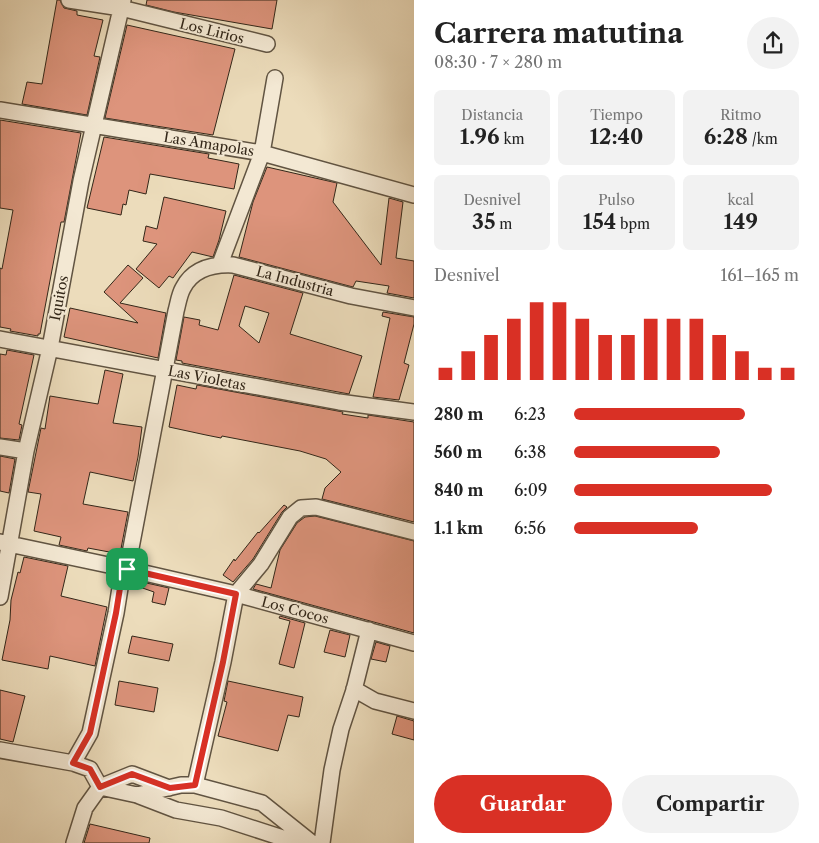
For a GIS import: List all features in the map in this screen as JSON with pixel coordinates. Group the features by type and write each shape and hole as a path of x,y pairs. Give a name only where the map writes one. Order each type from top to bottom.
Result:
{"street":[{"name":"Los Lirios","path":"69,0 122,4 267,44"},
{"name":"Iquitos","path":"0,597 5,543 50,348 81,181 122,4"},
{"path":"220,264 262,152 275,78"},
{"name":"Las Amapolas","path":"0,110 262,152 414,195"},
{"name":"La Industria","path":"164,370 176,311 183,288 198,270 220,264 252,270 351,296 414,308"},
{"name":"Las Violetas","path":"0,338 339,402 414,412"},
{"path":"73,763 90,733 120,588 127,569 164,370"},
{"path":"0,447 26,451"},
{"path":"195,785 223,662 236,594 261,564 286,522 301,508 324,508 414,532"},
{"name":"Los Cocos","path":"5,543 236,594 414,642"},
{"path":"322,843 332,770 341,729 354,689 369,630"},
{"path":"354,689 375,701 414,711"},
{"path":"0,750 73,763 90,769 100,787 137,795 176,810 220,818 298,843"},
{"path":"74,843 85,808 100,787 132,774 170,788"},
{"path":"137,795 195,785 262,803 312,843"}],"building":[{"path":"57,0 60,0 64,8 77,11 77,15 103,20 94,56 100,57 87,115 22,104 27,82 42,84"},
{"path":"147,0 277,0 272,29 174,12 146,5"},
{"path":"127,25 235,49 213,135 105,118"},
{"path":"0,120 81,133 64,222 61,222 40,334 38,336 10,331 11,329 0,327 0,268 2,269 13,210 0,208"},
{"path":"104,137 209,154 208,158 239,164 234,189 150,174 146,194 129,190 126,205 123,204 121,215 87,208"},
{"path":"267,167 337,183 333,202 381,265 389,198 403,202 396,258 414,261 414,298 387,293 389,286 356,281 353,287 239,257 253,202"},
{"path":"164,197 226,211 213,257 192,252 173,278 169,276 159,288 136,269 157,244 143,241 146,226 157,229"},
{"path":"128,265 143,278 120,303 166,313 158,358 64,337 70,308 138,323 104,292"},
{"path":"234,275 303,293 290,334 362,356 349,394 182,363 182,361 176,360 184,317 200,320 199,325 218,330","holes":["245,306 269,313 259,343 239,326"]},
{"path":"383,312 414,317 404,363 409,365 399,400 373,397 390,318 382,316"},
{"path":"7,350 34,355 19,424 22,425 19,440 0,438 0,354 6,355"},
{"path":"105,370 123,374 113,423 142,427 138,457 133,481 90,472 83,504 128,512 120,554 88,548 87,551 59,545 61,537 34,531 41,494 28,492 41,428 45,429 50,396 98,404"},
{"path":"177,385 196,389 197,385 343,412 342,414 368,418 368,415 414,422 414,522 322,499 325,488 341,472 326,459 300,451 169,427"},
{"path":"0,456 15,459 9,493 0,491"},
{"path":"284,505 287,507 253,559 233,582 223,575 234,559 235,561 258,532"},
{"path":"315,516 414,541 414,633 253,589 256,584 271,588 280,550 297,523 305,517"},
{"path":"24,557 68,566 61,596 107,607 95,666 50,656 48,669 2,660 10,620 11,600"},
{"path":"133,580 169,588 165,605 152,602 154,592 131,584"},
{"path":"280,616 305,623 294,668 279,664 290,621 279,618"},
{"path":"330,630 350,635 345,657 324,652"},
{"path":"132,636 173,644 169,661 128,653"},
{"path":"376,642 390,646 386,662 371,659"},
{"path":"119,681 158,688 154,712 115,705"},
{"path":"228,681 303,697 299,717 288,715 278,751 218,736 227,702 224,701"},
{"path":"0,690 25,696 13,742 0,739"},
{"path":"397,716 414,721 414,740 392,734"},
{"path":"90,824 150,838 149,843 84,843"}],"route":[{"path":"127,569 236,594 223,662 195,785 181,785 170,788 132,774 100,787 90,769 73,763 90,733 120,588 127,569"}]}
